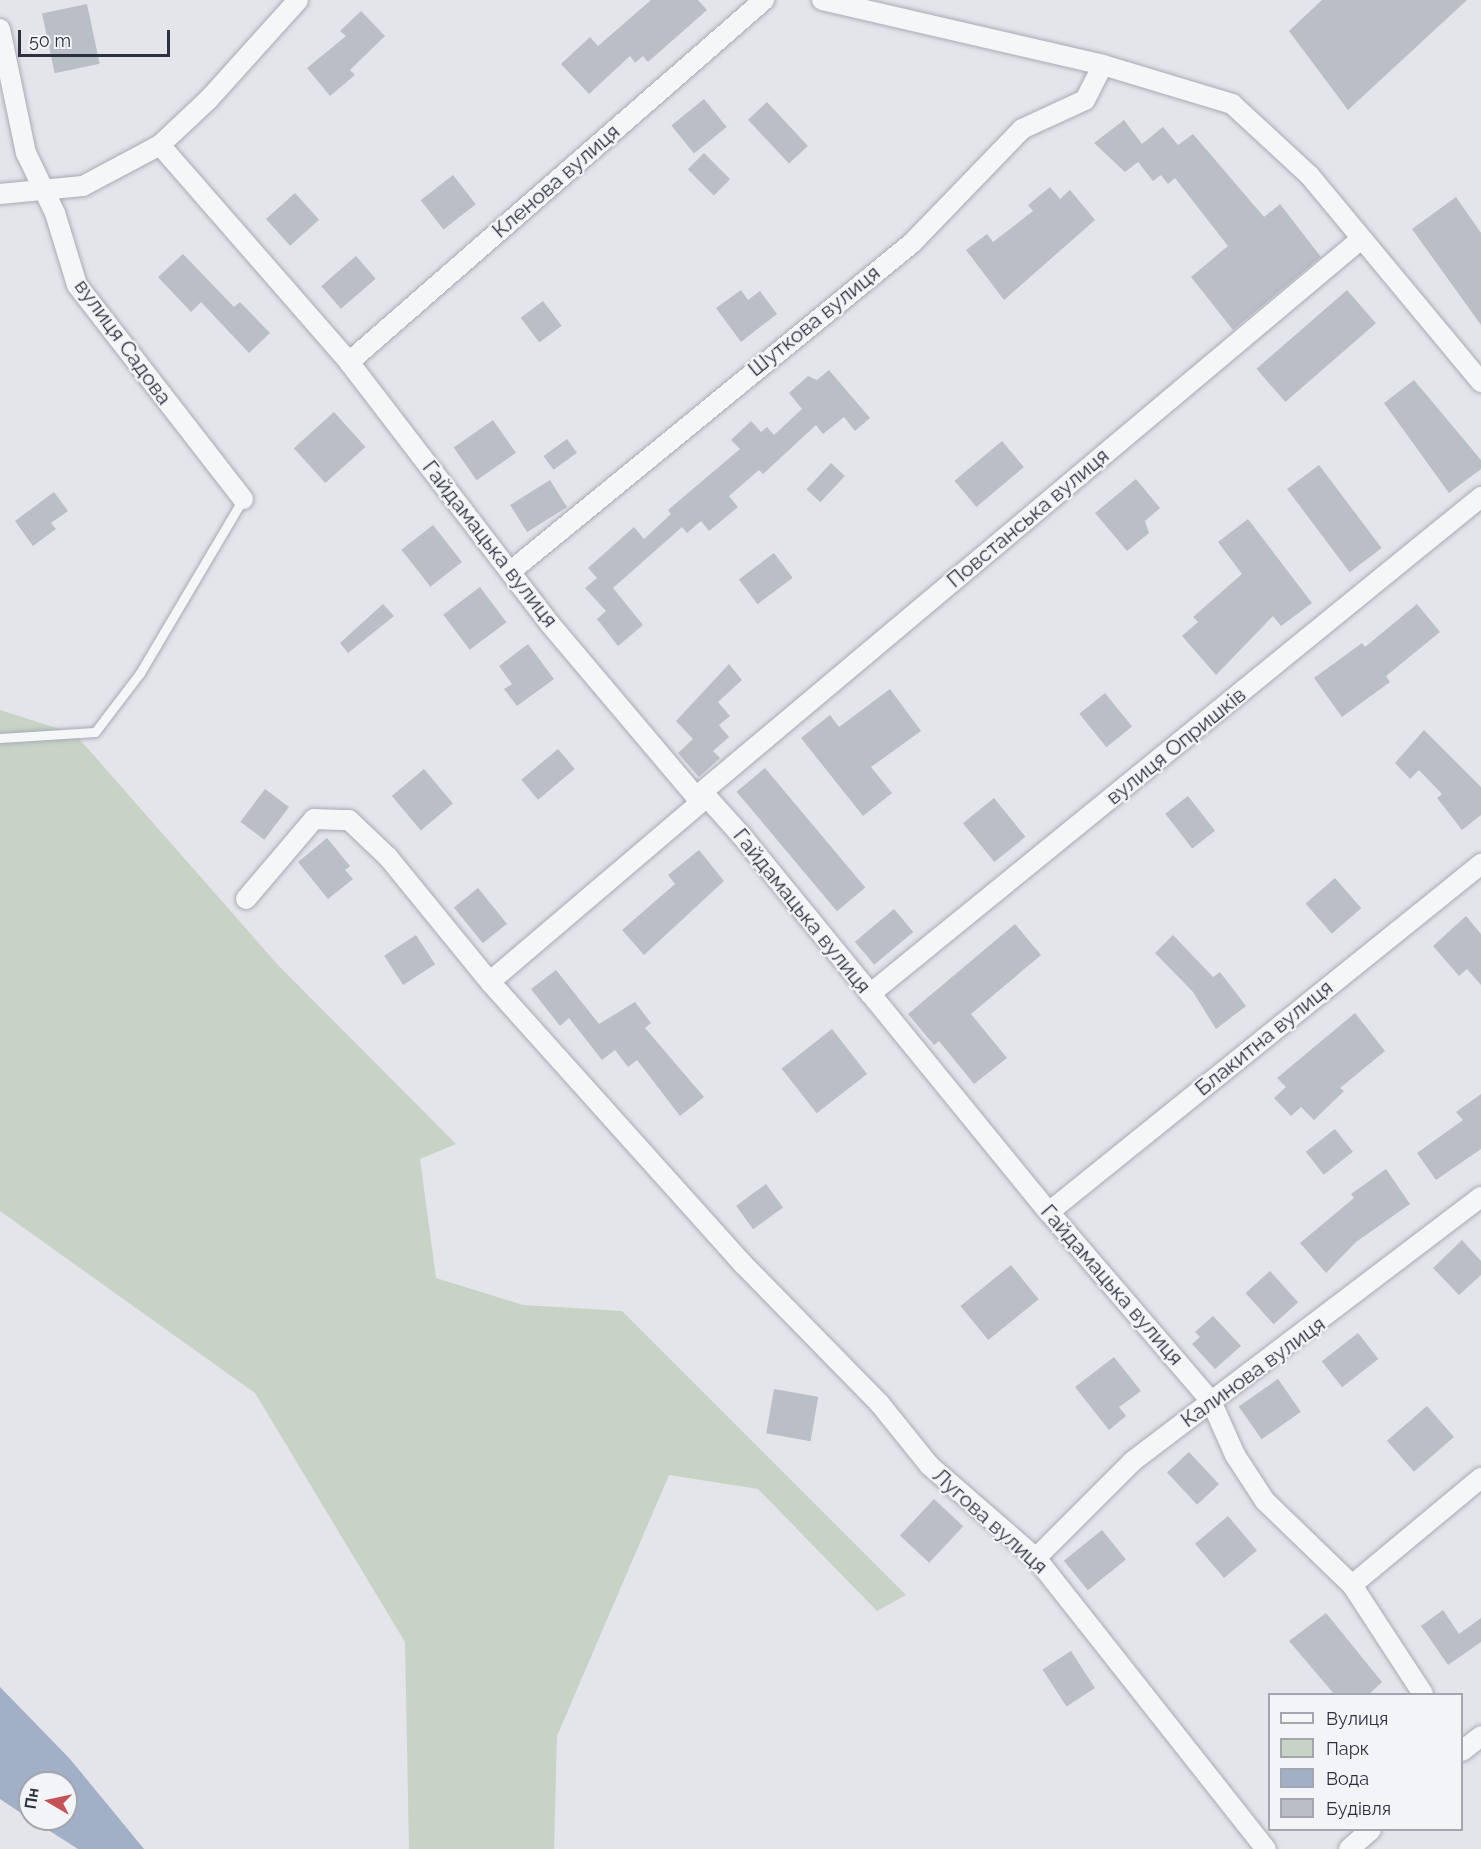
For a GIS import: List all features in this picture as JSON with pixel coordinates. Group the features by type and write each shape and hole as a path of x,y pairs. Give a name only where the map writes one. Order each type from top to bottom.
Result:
{"street":[{"path":"0,194 83,186 160,145 209,99 298,0"},
{"name":"Кленова вулиця","path":"349,362 764,0"},
{"path":"822,0 1103,65 1232,104 1310,176 1481,382"},
{"name":"вулиця Садова","path":"0,28 26,153 44,189 76,285 243,499"},
{"name":"Шуткова вулиця","path":"511,571 912,243 1023,129 1085,100 1103,65"},
{"name":"Гайдамацька вулиця","path":"160,145 349,362 511,571 870,994 1048,1212 1211,1401 1235,1455 1265,1501 1352,1585 1422,1693"},
{"name":"Повстанська вулиця","path":"490,982 701,797 1361,239"},
{"name":"вулиця Опришків","path":"870,994 1481,497"},
{"name":"Лугова вулиця","path":"246,898 314,819 349,820 388,857 490,982 743,1264 880,1404 928,1465 1036,1558 1266,1849"},
{"name":"Блакитна вулиця","path":"1048,1212 1481,864"},
{"name":"Калинова вулиця","path":"1036,1558 1133,1461 1211,1401 1301,1338 1481,1197"},
{"path":"1352,1585 1481,1478"},
{"path":"1463,1750 1481,1736"},
{"path":"1349,1849 1370,1831"}],"lane":[{"path":"0,738 95,732 140,673 243,499"}],"green space":[{"path":"0,710 75,734 277,964 456,1144 420,1159 436,1278 523,1305 622,1311 906,1595 877,1611 758,1489 669,1475 557,1736 554,1849 409,1849 405,1642 255,1393 0,1211"}],"water":[{"path":"0,1687 70,1759 144,1849 78,1849 50,1831 78,1831 78,1771 18,1771 18,1811 0,1799"}],"building":[{"path":"651,0 698,0 707,10 648,62 643,56 635,63 630,56 589,94 561,64 590,37 598,46"},
{"path":"1322,0 1467,0 1348,110 1289,31"},
{"path":"87,4 100,64 55,73 42,14"},
{"path":"361,11 385,36 350,70 355,75 330,96 307,68 346,36 340,31"},
{"path":"704,99 727,127 694,153 671,125"},
{"path":"767,102 808,146 789,164 748,120"},
{"path":"1124,120 1142,144 1163,127 1178,145 1193,134 1264,217 1280,204 1321,257 1233,330 1191,277 1228,246 1175,178 1168,184 1161,175 1153,181 1138,162 1125,172 1094,143"},
{"path":"704,153 730,179 714,195 688,169"},
{"path":"453,175 476,204 443,229 421,200"},
{"path":"1050,187 1060,199 1070,190 1095,220 1004,300 966,250 987,234 993,242 1033,211 1028,205"},
{"path":"295,193 319,220 290,246 266,219"},
{"path":"1456,197 1481,233 1481,325 1412,229"},
{"path":"183,254 234,307 240,302 270,333 249,353 201,302 191,312 158,277"},
{"path":"356,256 376,279 341,309 321,286"},
{"path":"741,290 748,300 760,291 777,314 741,342 716,308"},
{"path":"1347,290 1376,323 1285,402 1256,369"},
{"path":"543,301 562,326 539,343 521,318"},
{"path":"829,370 870,418 855,431 844,417 823,434 816,425 763,474 759,470 729,496 738,507 709,531 701,521 687,533 682,527 613,588 643,625 618,646 597,619 606,611 585,588 597,578 588,568 634,527 644,539 671,514 668,510 740,449 731,440 751,421 761,432 767,427 774,435 802,409 789,393 808,376 817,380"},
{"path":"1414,380 1481,460 1481,469 1449,493 1384,403"},
{"path":"334,412 365,447 325,483 294,448"},
{"path":"493,420 516,453 477,480 454,448"},
{"path":"567,439 577,453 554,470 544,456"},
{"path":"1002,441 1024,467 976,507 955,481"},
{"path":"831,463 845,476 820,502 806,489"},
{"path":"1319,465 1382,548 1350,572 1287,489"},
{"path":"1136,479 1160,508 1145,521 1149,533 1127,551 1095,513"},
{"path":"550,480 567,507 527,532 510,505"},
{"path":"54,492 68,511 51,523 56,529 33,546 15,521"},
{"path":"1248,519 1312,603 1281,626 1273,616 1216,675 1182,636 1198,622 1193,617 1242,574 1218,542"},
{"path":"433,525 462,562 430,587 401,550"},
{"path":"774,553 793,578 758,604 739,579"},
{"path":"480,587 506,622 470,650 443,615"},
{"path":"383,604 394,616 348,653 340,643"},
{"path":"1417,604 1440,632 1386,676 1390,682 1342,717 1314,678 1362,643 1365,647"},
{"path":"528,644 554,679 517,706 504,689 512,684 499,666"},
{"path":"729,664 742,680 718,702 730,716 719,725 729,737 713,751 720,758 699,777 678,753 693,739 676,721"},
{"path":"890,689 921,731 871,767 892,793 863,816 801,738 830,715 839,727"},
{"path":"1105,693 1132,726 1106,747 1079,714"},
{"path":"1424,730 1481,787 1481,815 1462,830 1437,798 1442,794 1419,770 1410,779 1395,763"},
{"path":"558,749 575,769 538,800 521,780"},
{"path":"765,768 865,888 837,911 737,792"},
{"path":"424,769 453,803 421,830 392,796"},
{"path":"265,789 289,807 264,840 240,822"},
{"path":"1188,796 1215,831 1192,849 1165,814"},
{"path":"994,798 1025,837 994,862 963,823"},
{"path":"327,838 350,866 345,870 353,879 328,899 298,862"},
{"path":"699,850 724,881 644,955 622,930 675,884 668,875"},
{"path":"1335,878 1361,908 1332,934 1306,904"},
{"path":"478,888 507,924 483,943 454,908"},
{"path":"894,909 913,932 874,965 855,942"},
{"path":"1466,916 1481,934 1481,985 1467,969 1459,976 1433,946"},
{"path":"1015,924 1041,955 971,1014 1007,1058 974,1084 939,1041 934,1045 908,1014"},
{"path":"416,935 435,964 403,985 384,956"},
{"path":"1173,935 1213,977 1220,972 1246,1006 1216,1029 1193,992 1155,953"},
{"path":"556,970 599,1024 635,1002 651,1023 645,1028 704,1097 680,1116 637,1060 628,1067 615,1050 602,1060 569,1018 560,1026 531,989"},
{"path":"1355,1013 1385,1051 1340,1088 1344,1091 1314,1120 1301,1107 1291,1116 1274,1098 1286,1087 1277,1078"},
{"path":"832,1029 867,1074 817,1113 782,1068"},
{"path":"1481,1094 1481,1149 1436,1180 1417,1153 1463,1120 1456,1112"},
{"path":"1335,1129 1353,1152 1324,1175 1306,1152"},
{"path":"1386,1169 1410,1204 1356,1242 1326,1273 1300,1243 1354,1198 1351,1194"},
{"path":"766,1184 783,1207 753,1229 736,1206"},
{"path":"1462,1240 1481,1261 1481,1275 1459,1295 1433,1268"},
{"path":"1011,1265 1039,1299 988,1340 960,1306"},
{"path":"1270,1271 1298,1302 1274,1324 1245,1293"},
{"path":"1213,1316 1241,1346 1215,1369 1192,1344 1200,1337 1195,1332"},
{"path":"1358,1333 1378,1359 1342,1387 1322,1361"},
{"path":"1114,1357 1141,1391 1119,1407 1126,1416 1109,1430 1075,1387"},
{"path":"1278,1379 1301,1412 1262,1439 1239,1407"},
{"path":"774,1389 818,1397 811,1441 766,1433"},
{"path":"1427,1406 1454,1437 1414,1472 1387,1441"},
{"path":"1189,1452 1219,1484 1197,1505 1167,1472"},
{"path":"934,1499 963,1526 929,1563 900,1536"},
{"path":"1228,1516 1257,1550 1224,1578 1195,1544"},
{"path":"1102,1530 1126,1560 1088,1590 1064,1561"},
{"path":"1443,1610 1459,1634 1481,1618 1481,1642 1448,1665 1421,1626"},
{"path":"1326,1613 1382,1682 1370,1693 1333,1693 1289,1641"},
{"path":"1071,1651 1095,1688 1066,1706 1042,1670"}]}
